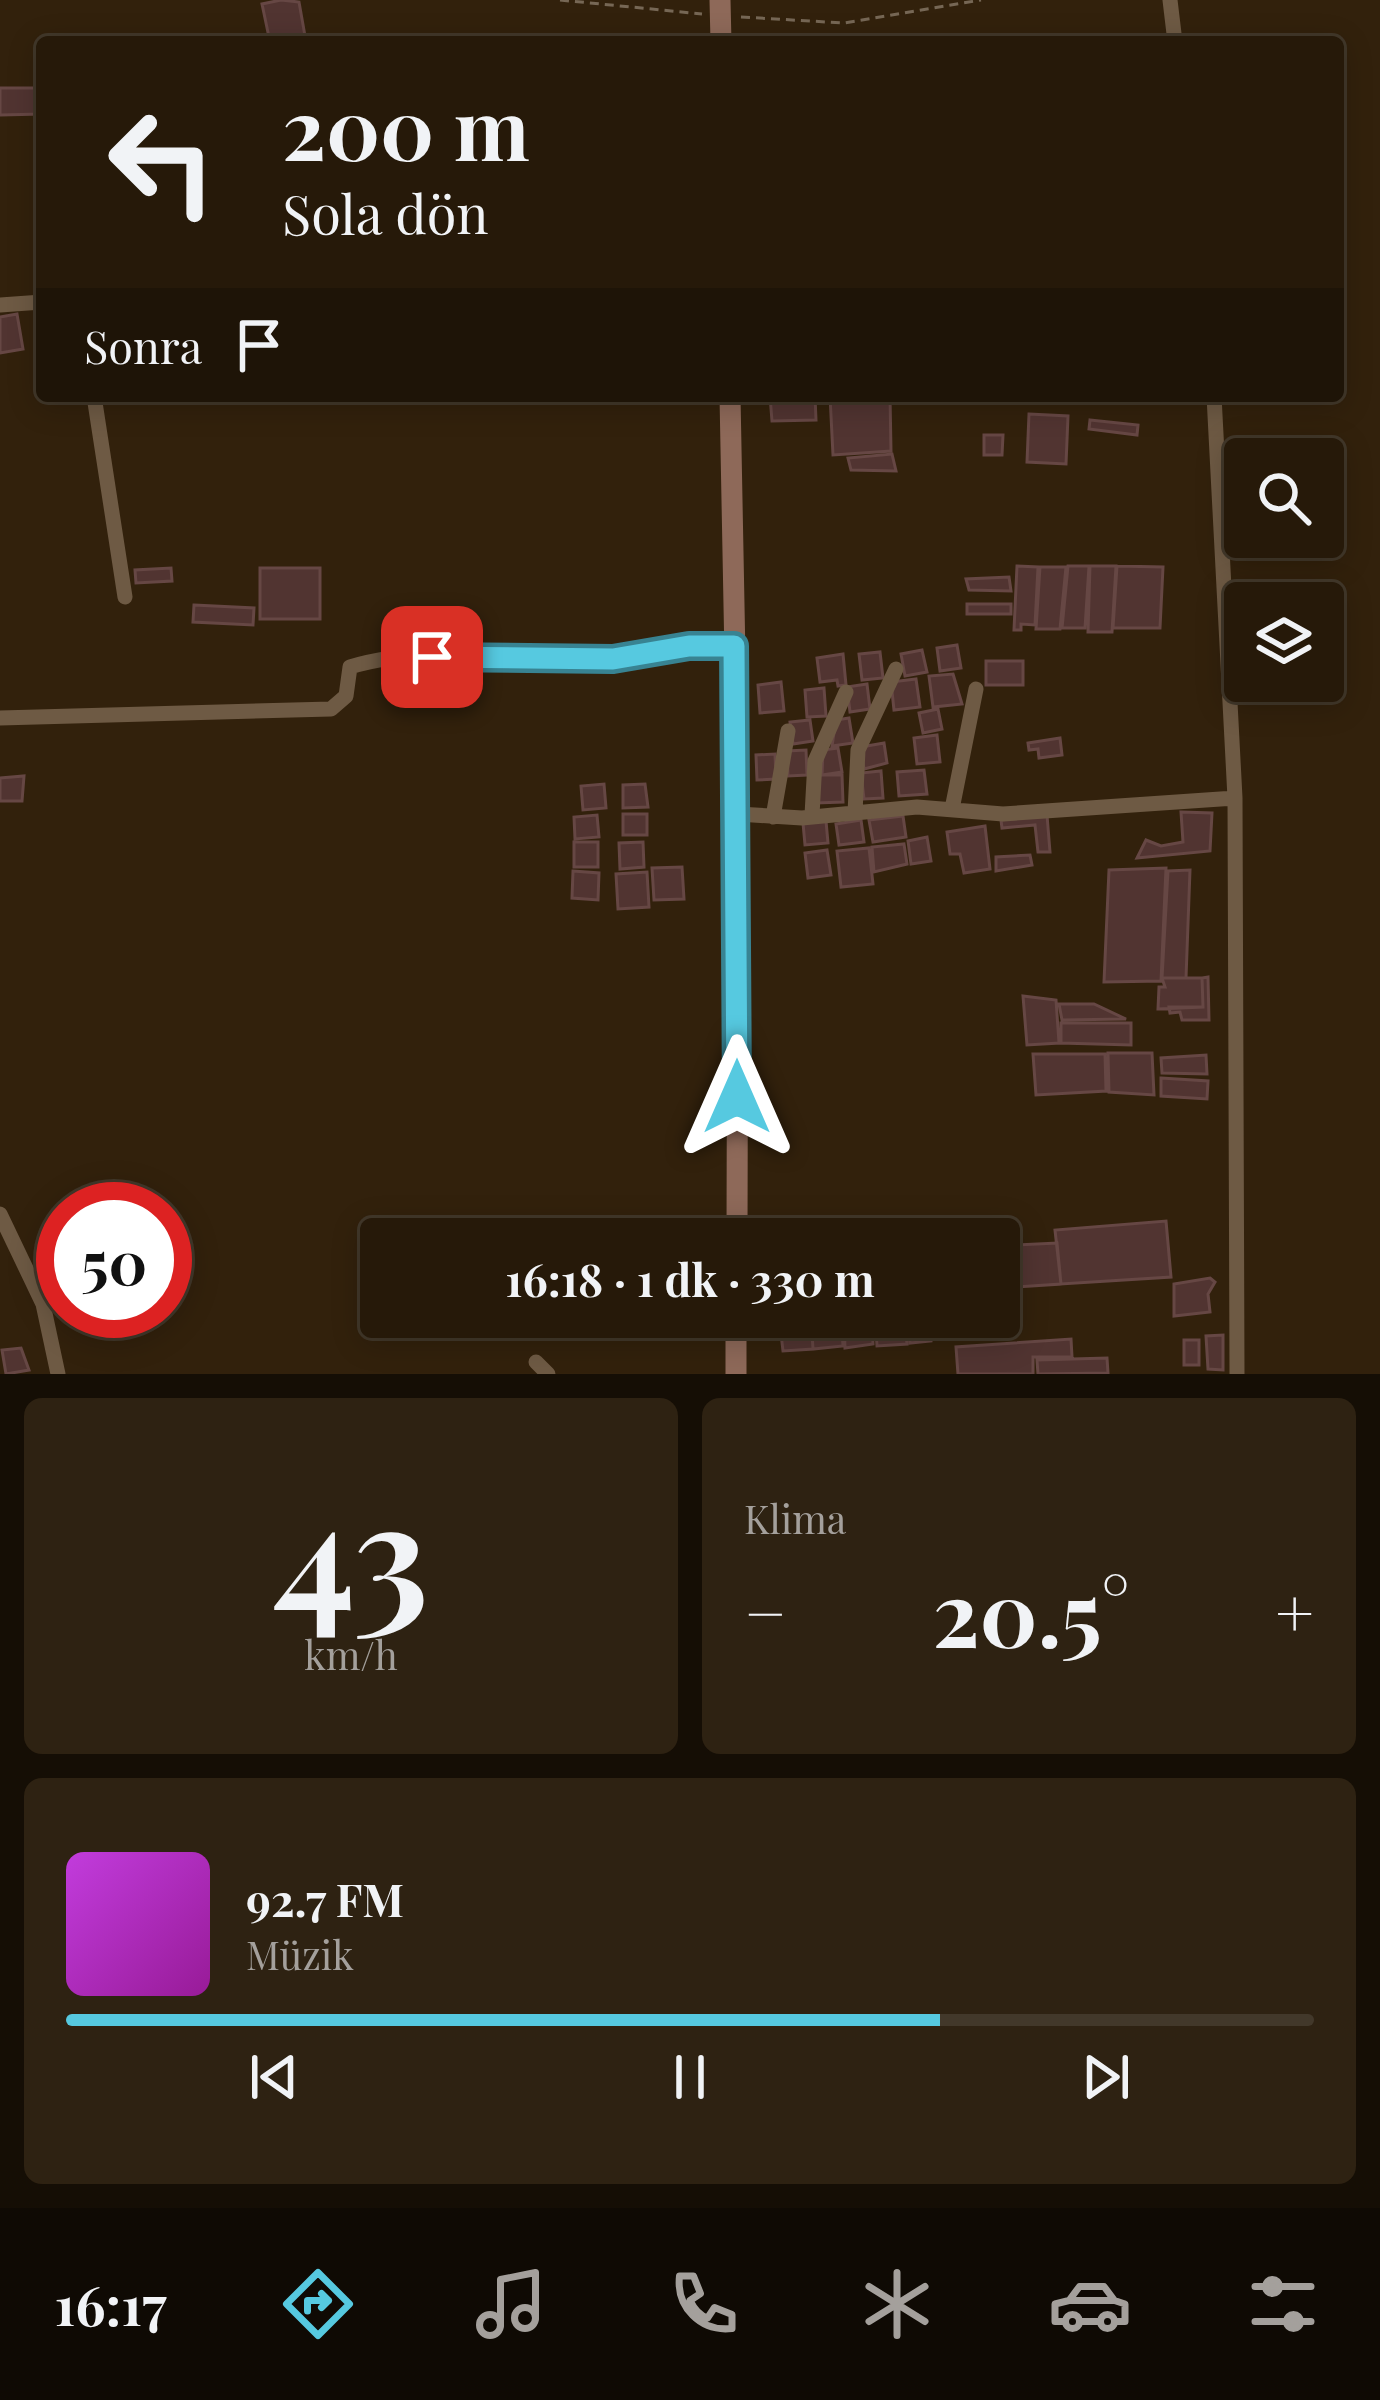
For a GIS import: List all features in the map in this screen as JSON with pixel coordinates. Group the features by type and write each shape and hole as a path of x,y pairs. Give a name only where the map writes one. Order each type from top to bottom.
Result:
{"main road":[{"path":"730,402 737,814 736,1218"},
{"path":"736,1338 736,1374"}],"street":[{"path":"1171,0 1174,36"},
{"path":"0,304 36,302"},
{"path":"95,402 125,597"},
{"path":"1214,402 1235,799 1237,1374"},
{"path":"0,718 331,709 346,696 350,667 386,656 613,659 689,646 734,646"},
{"path":"855,813 858,750 896,669"},
{"path":"952,809 976,689"},
{"path":"812,815 815,761 846,692"},
{"path":"773,817 788,731"},
{"path":"737,814 773,817 952,809 1004,814 1235,799"},
{"path":"0,1214 43,1304 58,1374"}],"path":[{"path":"560,0 721,8 844,23 981,0"}],"building":[{"path":"299,2 305,36 269,36 262,4"},
{"path":"0,88 36,88 36,114 0,115"},
{"path":"17,314 23,349 0,353 0,317"},
{"path":"770,402 815,402 816,420 772,421"},
{"path":"830,402 890,402 891,451 833,455"},
{"path":"1029,414 1068,416 1066,464 1027,462"},
{"path":"1090,420 1138,425 1137,435 1089,429"},
{"path":"984,435 1003,435 1002,455 984,455"},
{"path":"892,454 896,471 851,470 848,458"},
{"path":"1017,566 1038,567 1035,625 1021,624 1021,630 1014,630"},
{"path":"1068,566 1089,566 1085,628 1062,628"},
{"path":"1090,566 1116,566 1112,632 1088,632"},
{"path":"1117,566 1163,567 1160,628 1113,628"},
{"path":"1040,567 1066,567 1060,629 1036,629"},
{"path":"171,568 172,581 136,583 135,570"},
{"path":"260,568 320,568 320,619 260,619"},
{"path":"1009,577 1011,591 969,590 966,579"},
{"path":"967,604 1011,604 1011,614 967,614"},
{"path":"194,605 254,608 253,625 193,622"},
{"path":"957,645 961,668 940,671 937,648"},
{"path":"922,650 927,672 905,676 901,654"},
{"path":"880,652 883,678 862,680 859,654"},
{"path":"843,654 846,685 838,686 837,680 820,682 817,658"},
{"path":"986,661 1023,661 1023,685 986,685"},
{"path":"953,674 962,704 933,707 929,676"},
{"path":"916,679 920,707 894,710 891,682"},
{"path":"781,682 784,711 760,713 758,685"},
{"path":"867,684 870,709 850,712 847,687"},
{"path":"824,688 826,716 807,717 805,690"},
{"path":"938,709 942,729 923,733 919,713"},
{"path":"849,718 853,743 832,746 836,720"},
{"path":"810,720 813,741 793,744 790,722"},
{"path":"937,735 940,762 917,764 914,738"},
{"path":"1060,738 1062,755 1039,758 1038,749 1029,750 1028,743"},
{"path":"884,743 887,763 864,769 861,747"},
{"path":"838,748 842,772 822,775 823,750"},
{"path":"806,750 807,775 788,776 787,751"},
{"path":"775,754 776,779 757,780 756,755"},
{"path":"924,770 927,794 899,796 897,772"},
{"path":"881,771 883,798 864,799 861,773"},
{"path":"815,775 842,775 843,802 816,803"},
{"path":"24,776 22,801 0,801 0,778"},
{"path":"604,784 606,808 583,810 581,786"},
{"path":"645,784 648,807 623,808 623,785"},
{"path":"1181,812 1212,813 1210,851 1137,858 1146,840 1161,846 1183,842"},
{"path":"623,814 647,814 647,835 623,835"},
{"path":"597,815 599,837 575,839 574,817"},
{"path":"1047,815 1050,852 1038,852 1035,825 1002,828 1001,820"},
{"path":"903,816 906,837 873,842 869,820"},
{"path":"861,820 864,842 839,845 836,824"},
{"path":"826,821 828,843 805,845 803,823"},
{"path":"985,826 990,869 964,873 960,854 950,854 947,832"},
{"path":"927,837 931,861 911,864 908,841"},
{"path":"574,842 598,842 598,867 574,867"},
{"path":"643,842 644,867 620,869 619,843"},
{"path":"904,844 907,864 874,872 872,847"},
{"path":"869,848 873,884 841,887 837,851"},
{"path":"827,850 831,875 808,878 805,853"},
{"path":"1030,855 1032,865 996,871 996,857"},
{"path":"682,867 684,899 654,900 652,868"},
{"path":"1166,868 1161,981 1104,982 1109,870"},
{"path":"1190,870 1186,978 1162,978 1168,871"},
{"path":"573,871 599,873 598,900 572,898"},
{"path":"647,872 649,907 618,909 616,874"},
{"path":"1208,977 1209,1020 1182,1020 1180,1012 1170,1013 1169,1007 1203,1007 1202,978"},
{"path":"1162,978 1202,978 1203,1007 1158,1009 1159,987 1165,987"},
{"path":"1023,996 1056,1000 1059,1043 1027,1045"},
{"path":"1059,1004 1094,1004 1126,1019 1062,1020"},
{"path":"1061,1023 1131,1023 1131,1045 1061,1043"},
{"path":"1108,1053 1152,1053 1154,1095 1109,1092"},
{"path":"1033,1054 1105,1054 1106,1091 1036,1095"},
{"path":"1206,1055 1207,1074 1162,1073 1161,1058"},
{"path":"1161,1078 1208,1081 1207,1099 1161,1096"},
{"path":"1166,1221 1171,1277 1061,1284 1055,1230"},
{"path":"1057,1243 1061,1284 1020,1287 1020,1245"},
{"path":"1210,1278 1215,1282 1208,1294 1210,1312 1174,1316 1174,1284"},
{"path":"1223,1335 1223,1370 1208,1369 1206,1336"},
{"path":"781,1338 812,1338 813,1349 783,1351"},
{"path":"812,1338 842,1338 843,1346 813,1349"},
{"path":"845,1338 873,1338 873,1344 845,1348"},
{"path":"876,1338 906,1338 907,1344 877,1346"},
{"path":"1071,1339 1072,1357 1033,1357 1033,1374 958,1374 956,1347"},
{"path":"1184,1340 1199,1340 1199,1365 1184,1365"},
{"path":"21,1348 29,1370 6,1374 2,1350"},
{"path":"1107,1358 1108,1373 1038,1374 1037,1360"}],"route":[{"path":"432,657 613,659 689,646 734,646 737,1097"}]}
